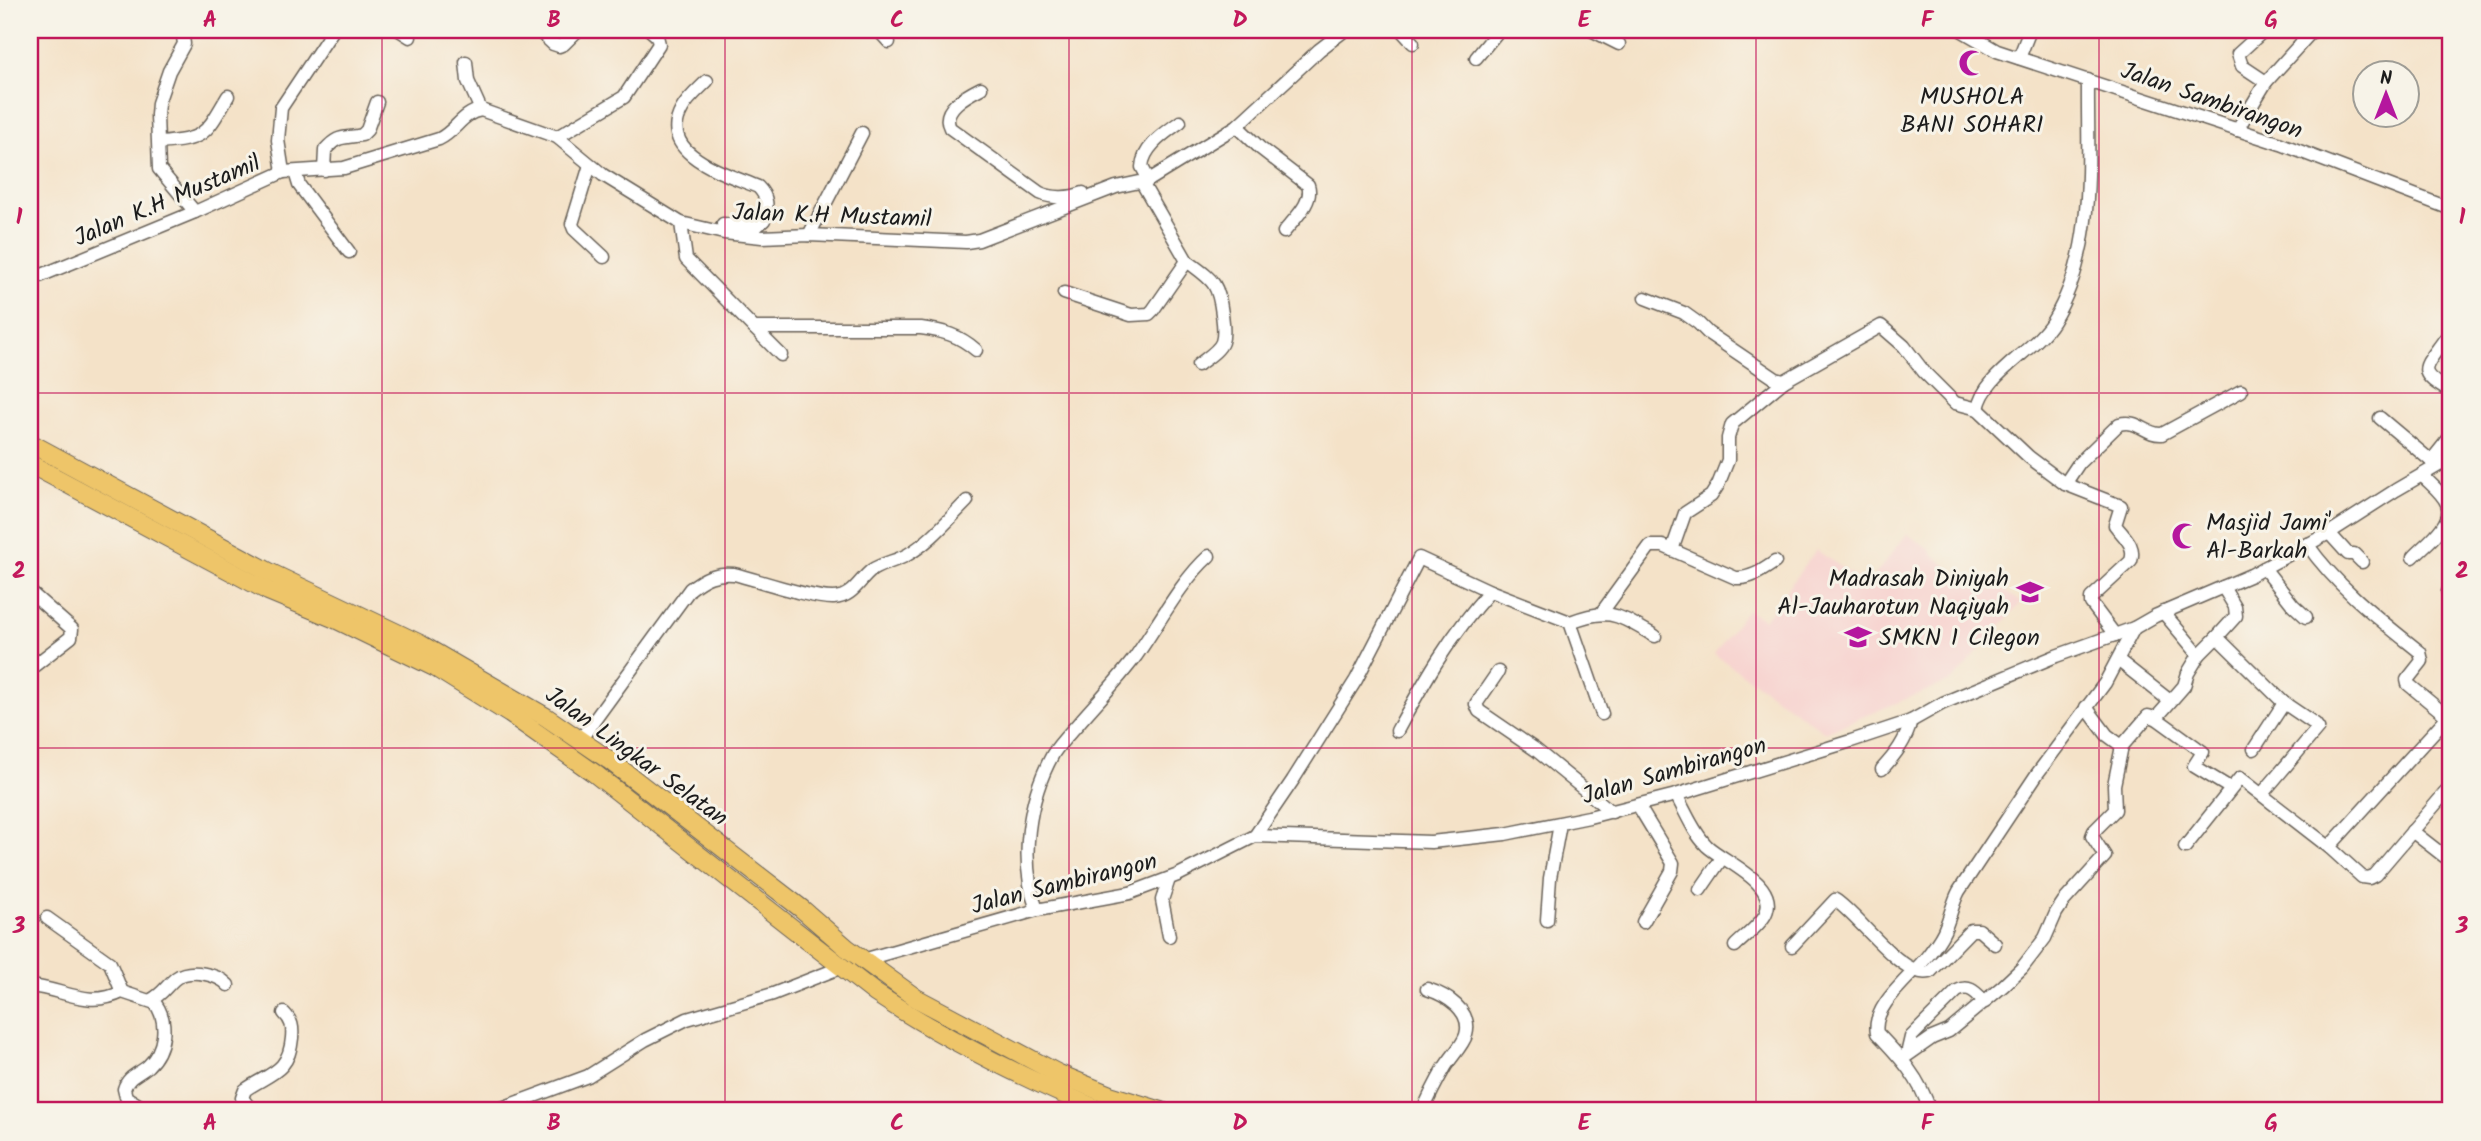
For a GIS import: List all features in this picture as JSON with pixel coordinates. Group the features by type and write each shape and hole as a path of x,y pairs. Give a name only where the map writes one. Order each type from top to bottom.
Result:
{"highway":[{"name":"Jalan Lingkar Selatan","path":"30,443 273,574 420,643 546,717 609,760 916,999 1056,1073 1152,1110"},
{"name":"Jalan Lingkar Selatan","path":"30,464 244,579 436,668 510,713 594,773 842,967 915,1019 1038,1084 1101,1111"},
{"path":"753,897 767,882"}],"street":[{"path":"182,30 184,44 169,71 158,103 159,169 195,212"},
{"path":"333,30 281,108 278,140 289,172 349,252"},
{"path":"538,30 559,46 578,30"},
{"path":"557,136 624,97 659,44 657,36 650,30"},
{"path":"878,30 889,42"},
{"name":"Jalan K.H Mustamil","path":"30,279 289,172 344,168 439,139 446,136 470,113 481,110 557,136 590,164 681,223 743,236 966,242 979,240 1125,184 1146,181 1237,126 1319,50 1345,30"},
{"path":"1401,30 1413,43"},
{"path":"1476,58 1499,30"},
{"path":"1591,30 1619,44"},
{"name":"Jalan Sambirangon","path":"1961,30 1982,44 2019,58 2237,130 2451,209"},
{"path":"2019,58 2030,30"},
{"path":"2261,30 2238,54 2242,66 2266,82"},
{"path":"2237,130 2266,82 2313,30"},
{"path":"466,62 468,81 481,110"},
{"path":"1978,409 1984,390 2042,337 2054,320 2077,267 2087,188 2088,80"},
{"path":"669,216 747,228 756,227 764,220 768,203 765,194 758,187 699,162 685,150 678,136 677,124 682,108 707,81"},
{"path":"981,88 966,95 950,111 947,122 950,128 1040,193 1048,196 1074,196 1114,183 1125,184"},
{"path":"159,143 187,140 205,133 228,96"},
{"path":"324,170 325,150 337,138 362,135 367,130 377,102"},
{"path":"1180,122 1162,135 1146,153 1142,167 1146,181 1187,261 1215,284 1220,293 1222,341 1198,365"},
{"path":"1237,126 1260,148 1308,185 1309,199 1284,232"},
{"path":"809,236 862,133"},
{"path":"590,164 572,224 604,257"},
{"path":"681,223 686,259 781,355"},
{"path":"1065,293 1131,315 1149,314 1187,261"},
{"path":"1645,298 1684,313 1725,345 1784,382"},
{"path":"1672,550 1685,513 1712,496 1718,485 1728,460 1728,438 1732,424 1784,382 1881,327 1904,346 1924,372 1955,403 1978,409 2029,457 2065,484 2121,506 2115,525 2134,553 2131,561 2091,598 2091,603 2115,635"},
{"path":"754,328 921,328 948,332 963,339 976,350"},
{"path":"2445,339 2427,363 2425,370 2427,376 2451,392"},
{"path":"2065,484 2078,463 2119,424 2137,424 2155,434 2162,434 2241,391"},
{"path":"2379,418 2434,463 2451,436"},
{"name":"Jalan Sambirangon","path":"863,960 1037,909 1130,894 1169,879 1255,835 1431,842 1504,834 1560,824 1676,795 1910,721 1943,703 2056,656 2134,628 2163,612 2264,568 2329,533 2422,475 2434,463 2451,458"},
{"path":"2413,557 2444,525 2448,510 2447,503 2422,475"},
{"path":"580,740 690,589 699,582 721,573 734,574 813,595 842,597 851,592 869,572 905,556 924,543 967,501"},
{"path":"2329,533 2348,554 2354,554 2362,562"},
{"path":"2307,544 2324,568 2353,597 2420,652 2422,661 2407,680 2408,684 2449,718 2329,847"},
{"path":"1602,612 1646,550 1656,546 1672,550 1736,578 1744,579 1755,575 1775,562"},
{"path":"1037,909 1029,888 1026,854 1034,807 1041,782 1054,753 1118,679 1193,574 1209,556"},
{"path":"1255,835 1356,680 1419,558 1490,591 1570,622 1602,612 1626,619 1655,636"},
{"path":"2264,568 2306,617"},
{"path":"2451,586 2448,592 2451,597"},
{"path":"2155,718 2184,686 2199,655 2236,616 2235,607 2223,587"},
{"path":"1397,732 1436,659 1490,591"},
{"path":"30,592 72,629 71,638 30,669"},
{"path":"2163,612 2199,655"},
{"path":"1570,622 1602,714"},
{"path":"1930,1111 1905,1057 1877,1033 1875,1022 1914,969 1927,957 1945,929 1959,891 2118,660 2134,628"},
{"path":"2217,637 2284,703 2315,724 2318,729 2262,794"},
{"path":"2118,660 2170,701"},
{"path":"1498,672 1476,704 1479,711 1536,750 1612,812"},
{"path":"2254,749 2284,703"},
{"path":"2086,707 2107,734 2122,746"},
{"path":"1905,1057 1932,1038 1949,1031 1985,1002 2033,955 2064,901 2105,856 2092,834 2115,810 2114,785 2122,746 2148,716 2155,718 2203,752 2194,766 2230,788"},
{"path":"1881,769 1898,752 1908,732 1910,721"},
{"path":"2185,847 2230,788 2242,778 2329,847 2362,877 2369,878 2375,875 2451,786"},
{"path":"1676,795 1698,836 1722,858 1753,878 1762,888 1768,902 1764,917 1735,946"},
{"path":"1638,805 1673,863 1672,871 1643,922"},
{"path":"1547,920 1550,878 1560,824"},
{"path":"2412,831 2444,856 2451,857"},
{"path":"1700,890 1722,858"},
{"path":"1169,879 1162,900 1169,936"},
{"path":"1792,946 1833,901 1837,901 1883,946 1921,973 1930,972 1970,930 1979,930 1995,944"},
{"path":"47,918 110,963 122,992"},
{"path":"494,1111 588,1076 645,1040 687,1019 774,994 842,967"},
{"path":"151,1000 165,992 177,978 186,974 215,976 228,985"},
{"path":"30,986 96,1000 108,999 122,992 155,1003 161,1013 163,1027 161,1047 156,1057 142,1071 134,1074 124,1089 127,1097 148,1111"},
{"path":"1905,1057 1908,1044 1919,1026 1957,992 1963,988 1971,989 1985,1002"},
{"path":"1423,1111 1441,1075 1465,1038 1467,1024 1465,1017 1443,994 1427,989"},
{"path":"253,1111 242,1098 245,1090 279,1071 290,1053 292,1026 284,1013"}],"shaded area":[{"name":"SMKN 1 Cilegon","path":"1907,534 1930,549 1933,555 1955,572 1983,589 2001,588 2021,603 1953,680 1825,732 1714,654 1747,610 1764,620 1816,550 1867,585"}],"place":[{"name":"MUSHOLA BANI SOHARI","path":"1972,63"},
{"name":"Masjid Jami' Al-Barkah","path":"2185,536"},
{"name":"Madrasah Diniyah Al-Jauharotun Naqiyah","path":"2030,592"},
{"name":"SMKN 1 Cilegon","path":"1858,637"}]}
